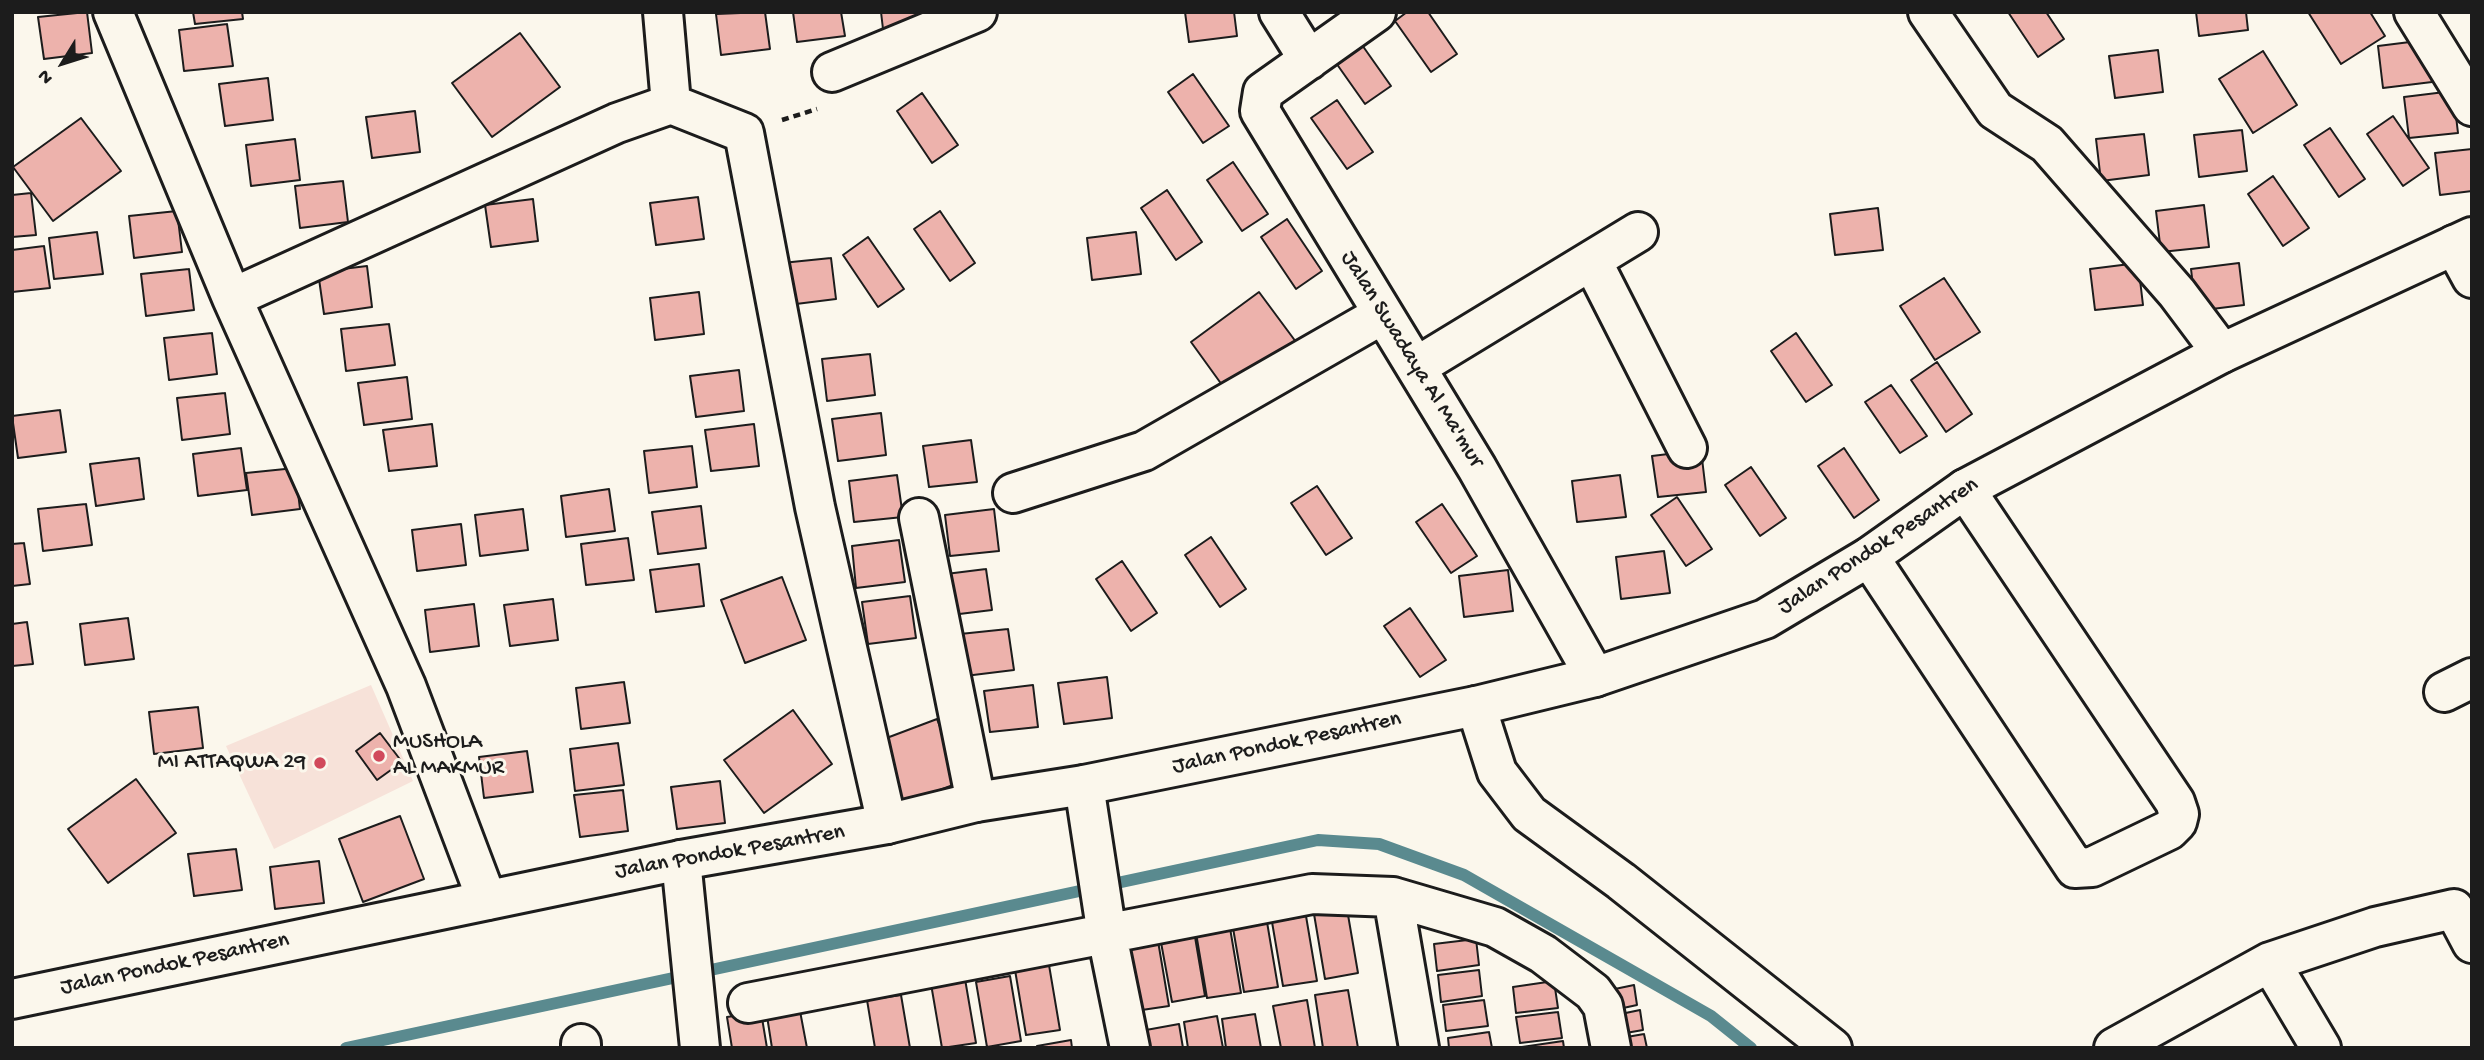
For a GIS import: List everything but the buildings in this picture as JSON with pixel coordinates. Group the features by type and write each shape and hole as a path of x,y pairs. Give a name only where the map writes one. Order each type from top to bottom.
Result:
{"street":[{"path":"113,12 232,298 406,686 487,900"},
{"path":"663,12 671,104"},
{"path":"832,72 977,12"},
{"path":"1279,12 1309,60"},
{"name":"Jalan Swadaya Al Ma'mur","path":"1376,12 1263,92 1260,111 1477,468 1595,677"},
{"path":"1928,12 1994,110 2047,144 2177,293 2222,353"},
{"path":"2414,12 2472,106"},
{"path":"232,298 617,123 671,104 744,132 815,506 887,824"},
{"path":"1416,367 1638,232"},
{"name":"Jalan Pondok Pesantren","path":"12,999 681,860 887,824 976,803 1084,785 1476,706 1595,677 1765,619 1869,557 1965,489 2222,353 2466,254"},
{"path":"1592,261 1687,448"},
{"path":"1013,493 1143,451 1383,314"},
{"path":"1869,557 2075,868 2092,867 2169,830 2177,822 2179,814 2175,802 1965,489"},
{"path":"919,518 976,803"},
{"path":"1476,706 1497,772 1529,814 1832,1048"},
{"path":"1084,785 1105,921 1130,1048"},
{"path":"681,860 700,1048"},
{"path":"748,1003 1105,921 1312,894 1392,897 1495,927 1543,954 1593,992 1603,1006 1611,1048"},
{"path":"1392,897 1419,1048"},
{"path":"2129,1044 2270,962 2375,927 2454,909 2472,943"},
{"path":"2270,962 2322,1048"}],"shaded area":[{"name":"MI ATTAQWA 29","path":"371,685 413,781 274,849 226,746"}],"waterway":[{"path":"346,1048 1318,840 1379,844 1464,875 1711,1016 1751,1048"}],"place":[{"name":"MUSHOLA AL MAKMUR","path":"379,756"},
{"name":"MI ATTAQWA 29","path":"320,763"}]}
